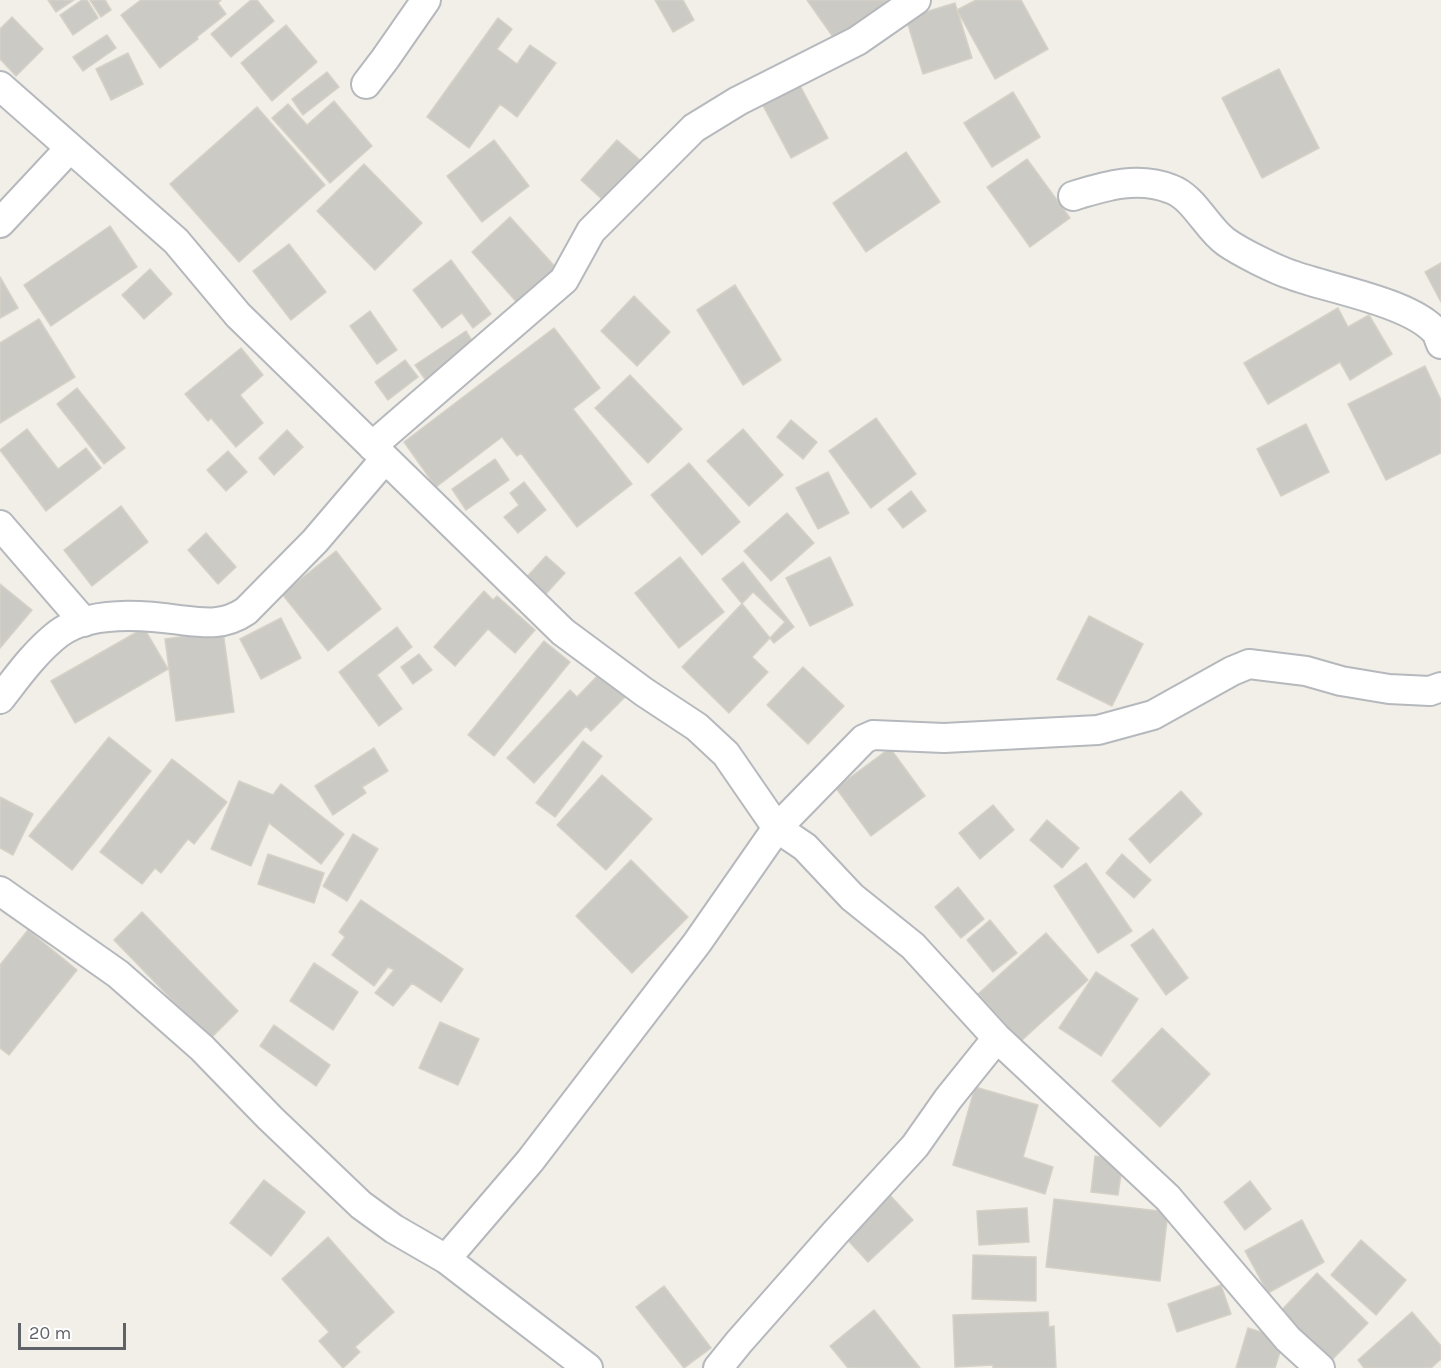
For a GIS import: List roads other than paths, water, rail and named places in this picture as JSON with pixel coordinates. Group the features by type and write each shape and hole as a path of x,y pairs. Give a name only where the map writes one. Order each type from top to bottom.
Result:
{"street":[{"path":"366,84 426,0"},
{"path":"0,699 37,653 60,632 84,622 104,617 154,616 211,624 236,618 246,611 315,541 378,453 564,280 591,231 694,128 738,101 857,41 916,0"},
{"path":"0,86 176,241 238,315 563,632 644,692 697,727 726,754 777,828 805,847 852,897 913,946 997,1038 1168,1198 1288,1339 1320,1368"},
{"path":"0,223 70,148"},
{"path":"1073,196 1114,183 1140,182 1173,189 1206,219 1225,242 1290,275 1366,297 1415,315 1436,332 1441,344"},
{"path":"0,525 84,622"},
{"path":"446,1259 530,1161 697,943 777,828 864,739 873,735 944,738 1098,730 1154,715 1232,670 1249,664 1306,671 1341,681 1389,689 1430,691 1441,687"},
{"path":"0,891 118,974 202,1048 270,1118 361,1205 394,1229 446,1259 588,1368"},
{"path":"718,1368 836,1232 915,1146 948,1099 997,1038"}]}
